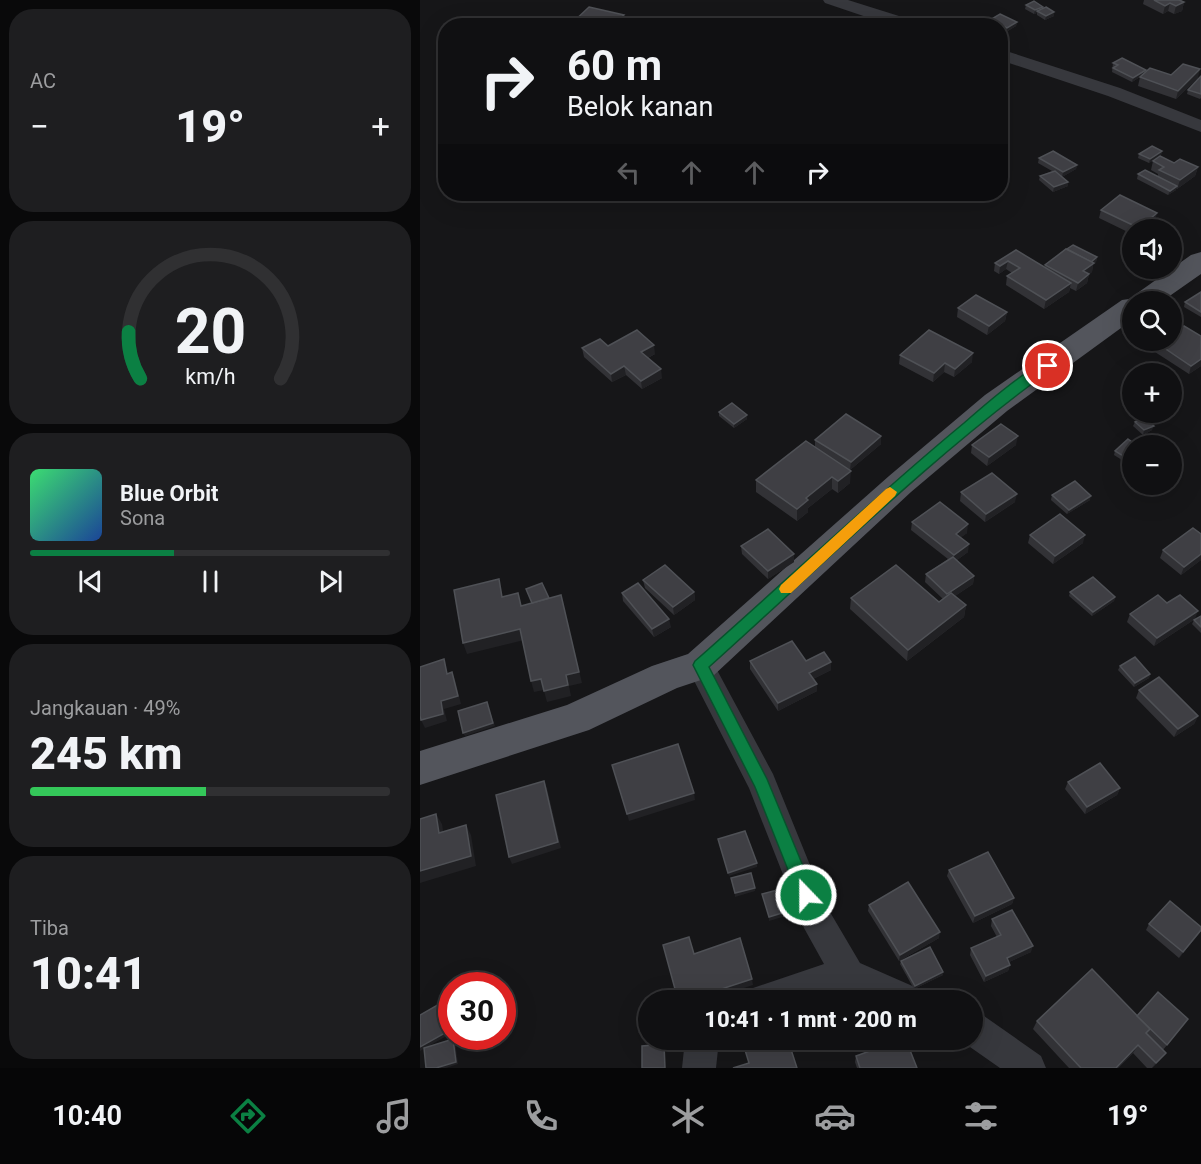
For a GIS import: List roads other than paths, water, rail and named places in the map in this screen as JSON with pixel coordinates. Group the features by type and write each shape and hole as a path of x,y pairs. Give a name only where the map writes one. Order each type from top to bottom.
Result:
{"main road":[{"path":"1157,291 1201,261"},
{"path":"420,768 576,719 665,677 700,665 900,484 996,403 1122,314"}],"street":[{"path":"831,0 887,18"},
{"path":"1008,57 1114,92 1201,126"},
{"path":"700,665 762,784 815,917 848,975"},
{"path":"795,990 830,978 848,975 882,990"},
{"path":"983,1036 1029,1068"},
{"path":"699,1068 701,1050"}]}
